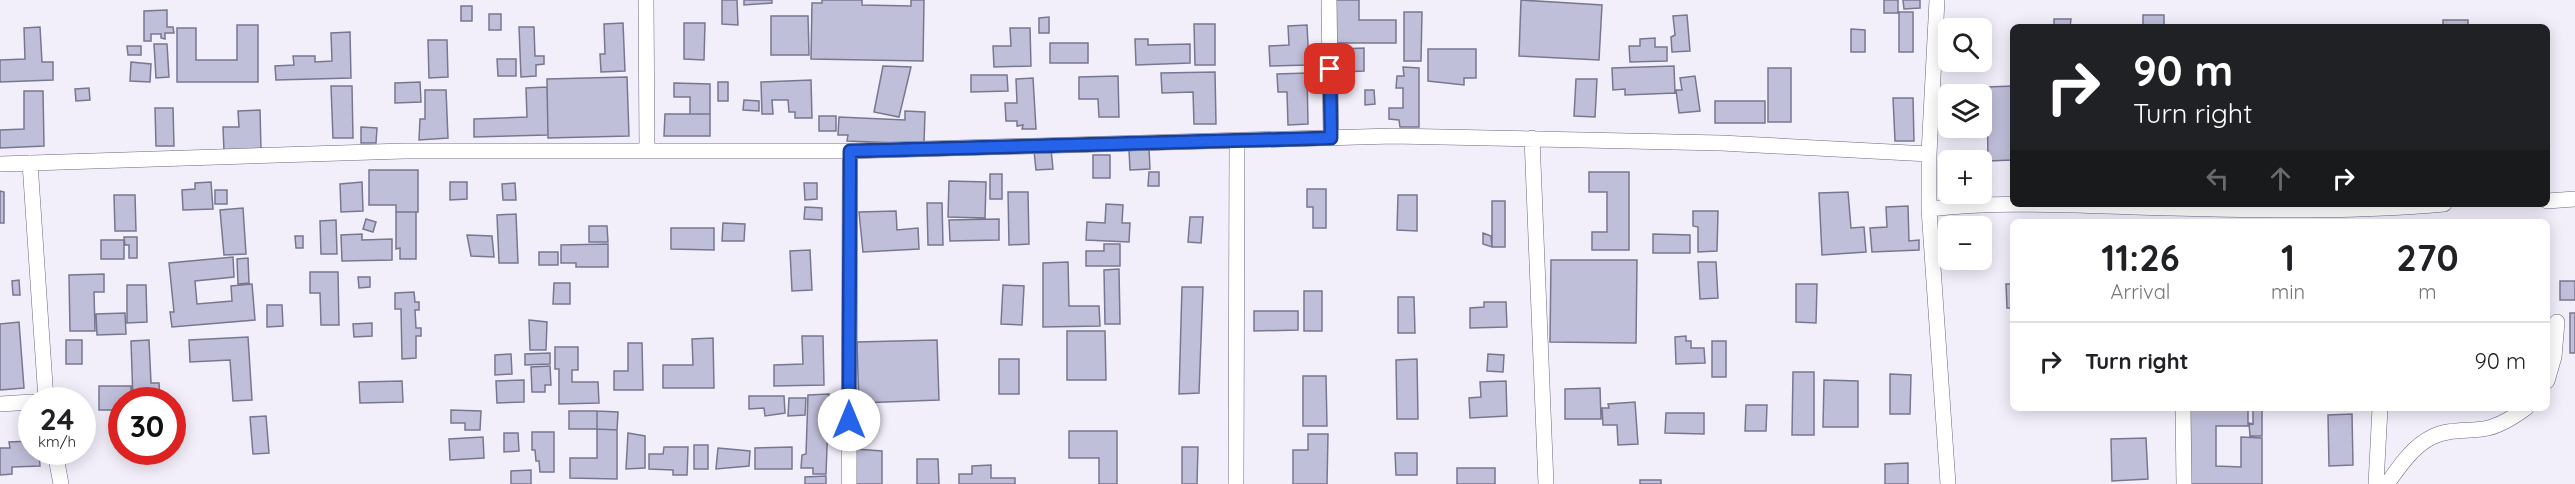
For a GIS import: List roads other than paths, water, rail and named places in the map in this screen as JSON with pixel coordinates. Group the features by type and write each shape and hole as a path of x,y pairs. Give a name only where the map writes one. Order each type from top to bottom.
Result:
{"street":[{"path":"646,0 647,150"},
{"path":"1329,0 1331,138"},
{"path":"1937,0 1929,154 1929,209 1948,484"},
{"path":"0,164 404,151 850,151 1393,136 1721,143 1929,154"},
{"path":"1532,138 1546,484"},
{"path":"1236,484 1237,140"},
{"path":"849,484 850,151"},
{"path":"30,164 45,387"},
{"path":"2550,201 2575,199"},
{"path":"1929,209 1973,204 2010,206"},
{"path":"2030,207 2181,215 2372,215 2424,207"},
{"path":"2550,371 2554,357 2557,322"},
{"path":"0,404 18,403"},
{"path":"2183,411 2184,484"},
{"path":"2376,484 2379,411"},
{"path":"2387,484 2419,445 2433,436 2451,431 2489,428 2503,423 2521,411"},
{"path":"57,465 61,484"}]}
